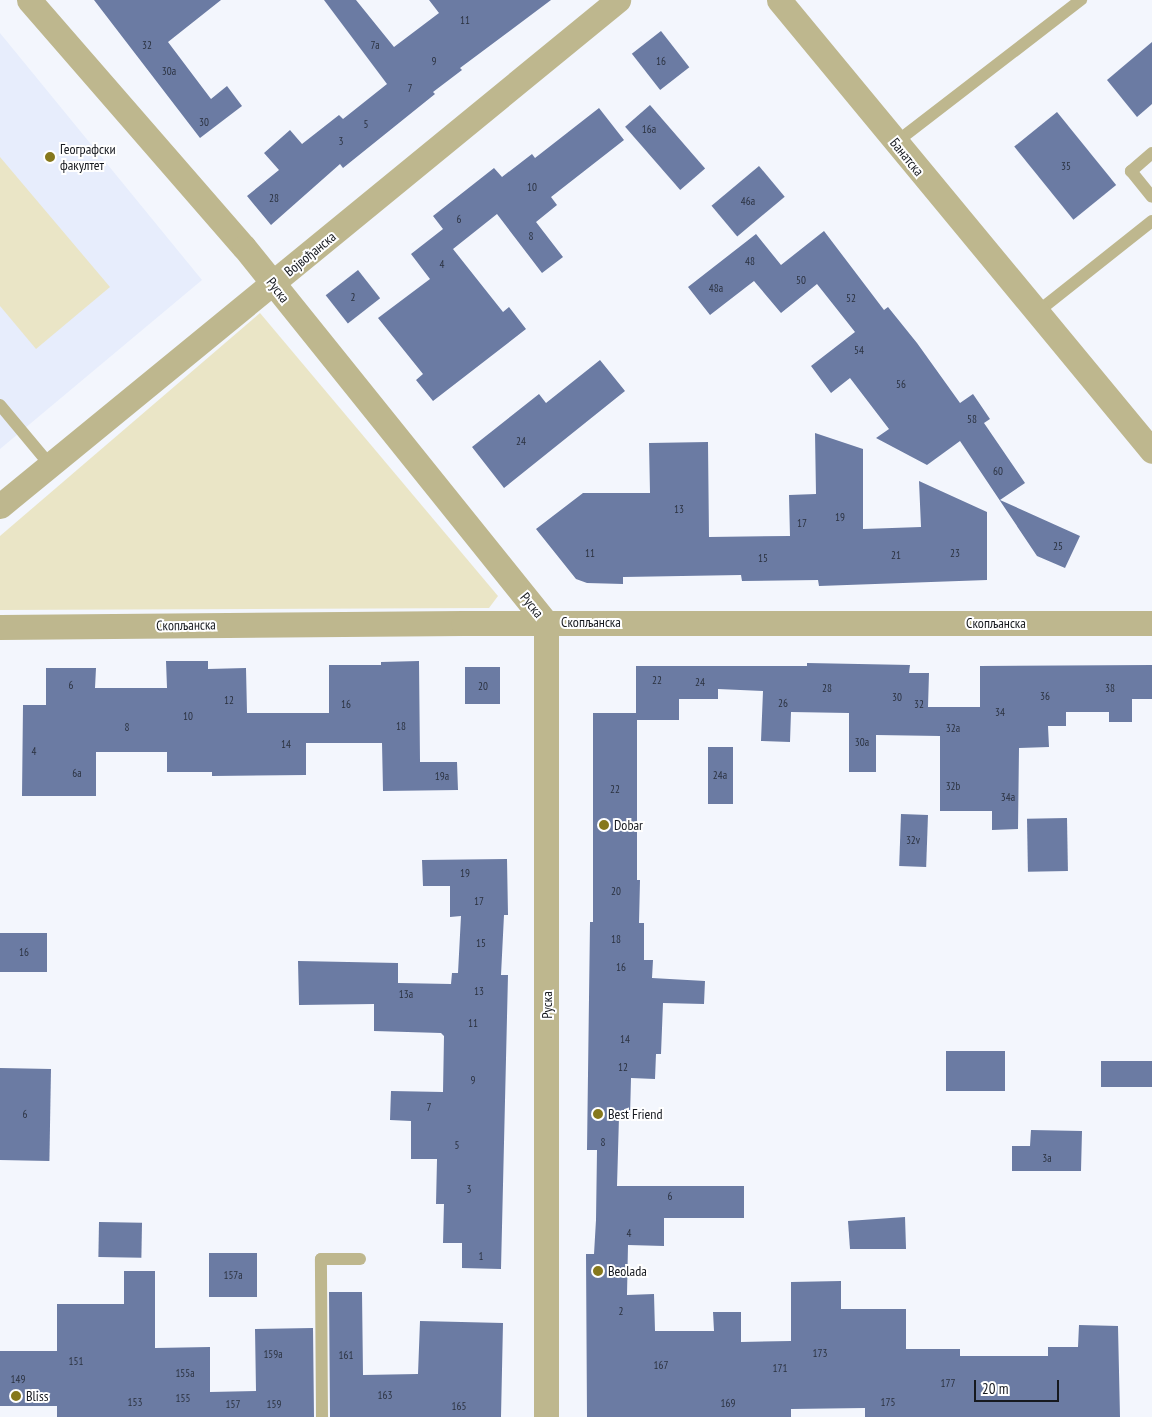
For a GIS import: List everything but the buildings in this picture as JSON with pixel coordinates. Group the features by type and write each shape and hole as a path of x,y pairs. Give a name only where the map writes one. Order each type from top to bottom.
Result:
{"street":[{"name":"Руска","path":"29,0 274,284 546,622 546,1417"},
{"name":"Војвођанска","path":"0,506 274,284 618,0"},
{"name":"Банатска","path":"780,0 1036,314 1152,451"},
{"name":"Скопљанска","path":"0,627 546,622 1152,623"}],"lane":[{"path":"895,143 1081,0"},
{"path":"1152,153 1131,171 1152,197"},
{"path":"1036,314 1152,221"},
{"path":"0,405 50,465"},
{"path":"322,1417 321,1259 360,1259"}],"shaded area":[{"name":"Географски факултет","path":"0,33 202,280 0,449"},
{"path":"0,157 110,287 36,349 0,306"},
{"path":"260,313 498,596 489,608 0,610 0,536"}],"place":[{"name":"Географски факултет","path":"50,157"},
{"name":"Dobar","path":"604,825"},
{"name":"Best Friend","path":"598,1114"},
{"name":"Beolada","path":"598,1271"},
{"name":"Bliss","path":"16,1396"}]}
